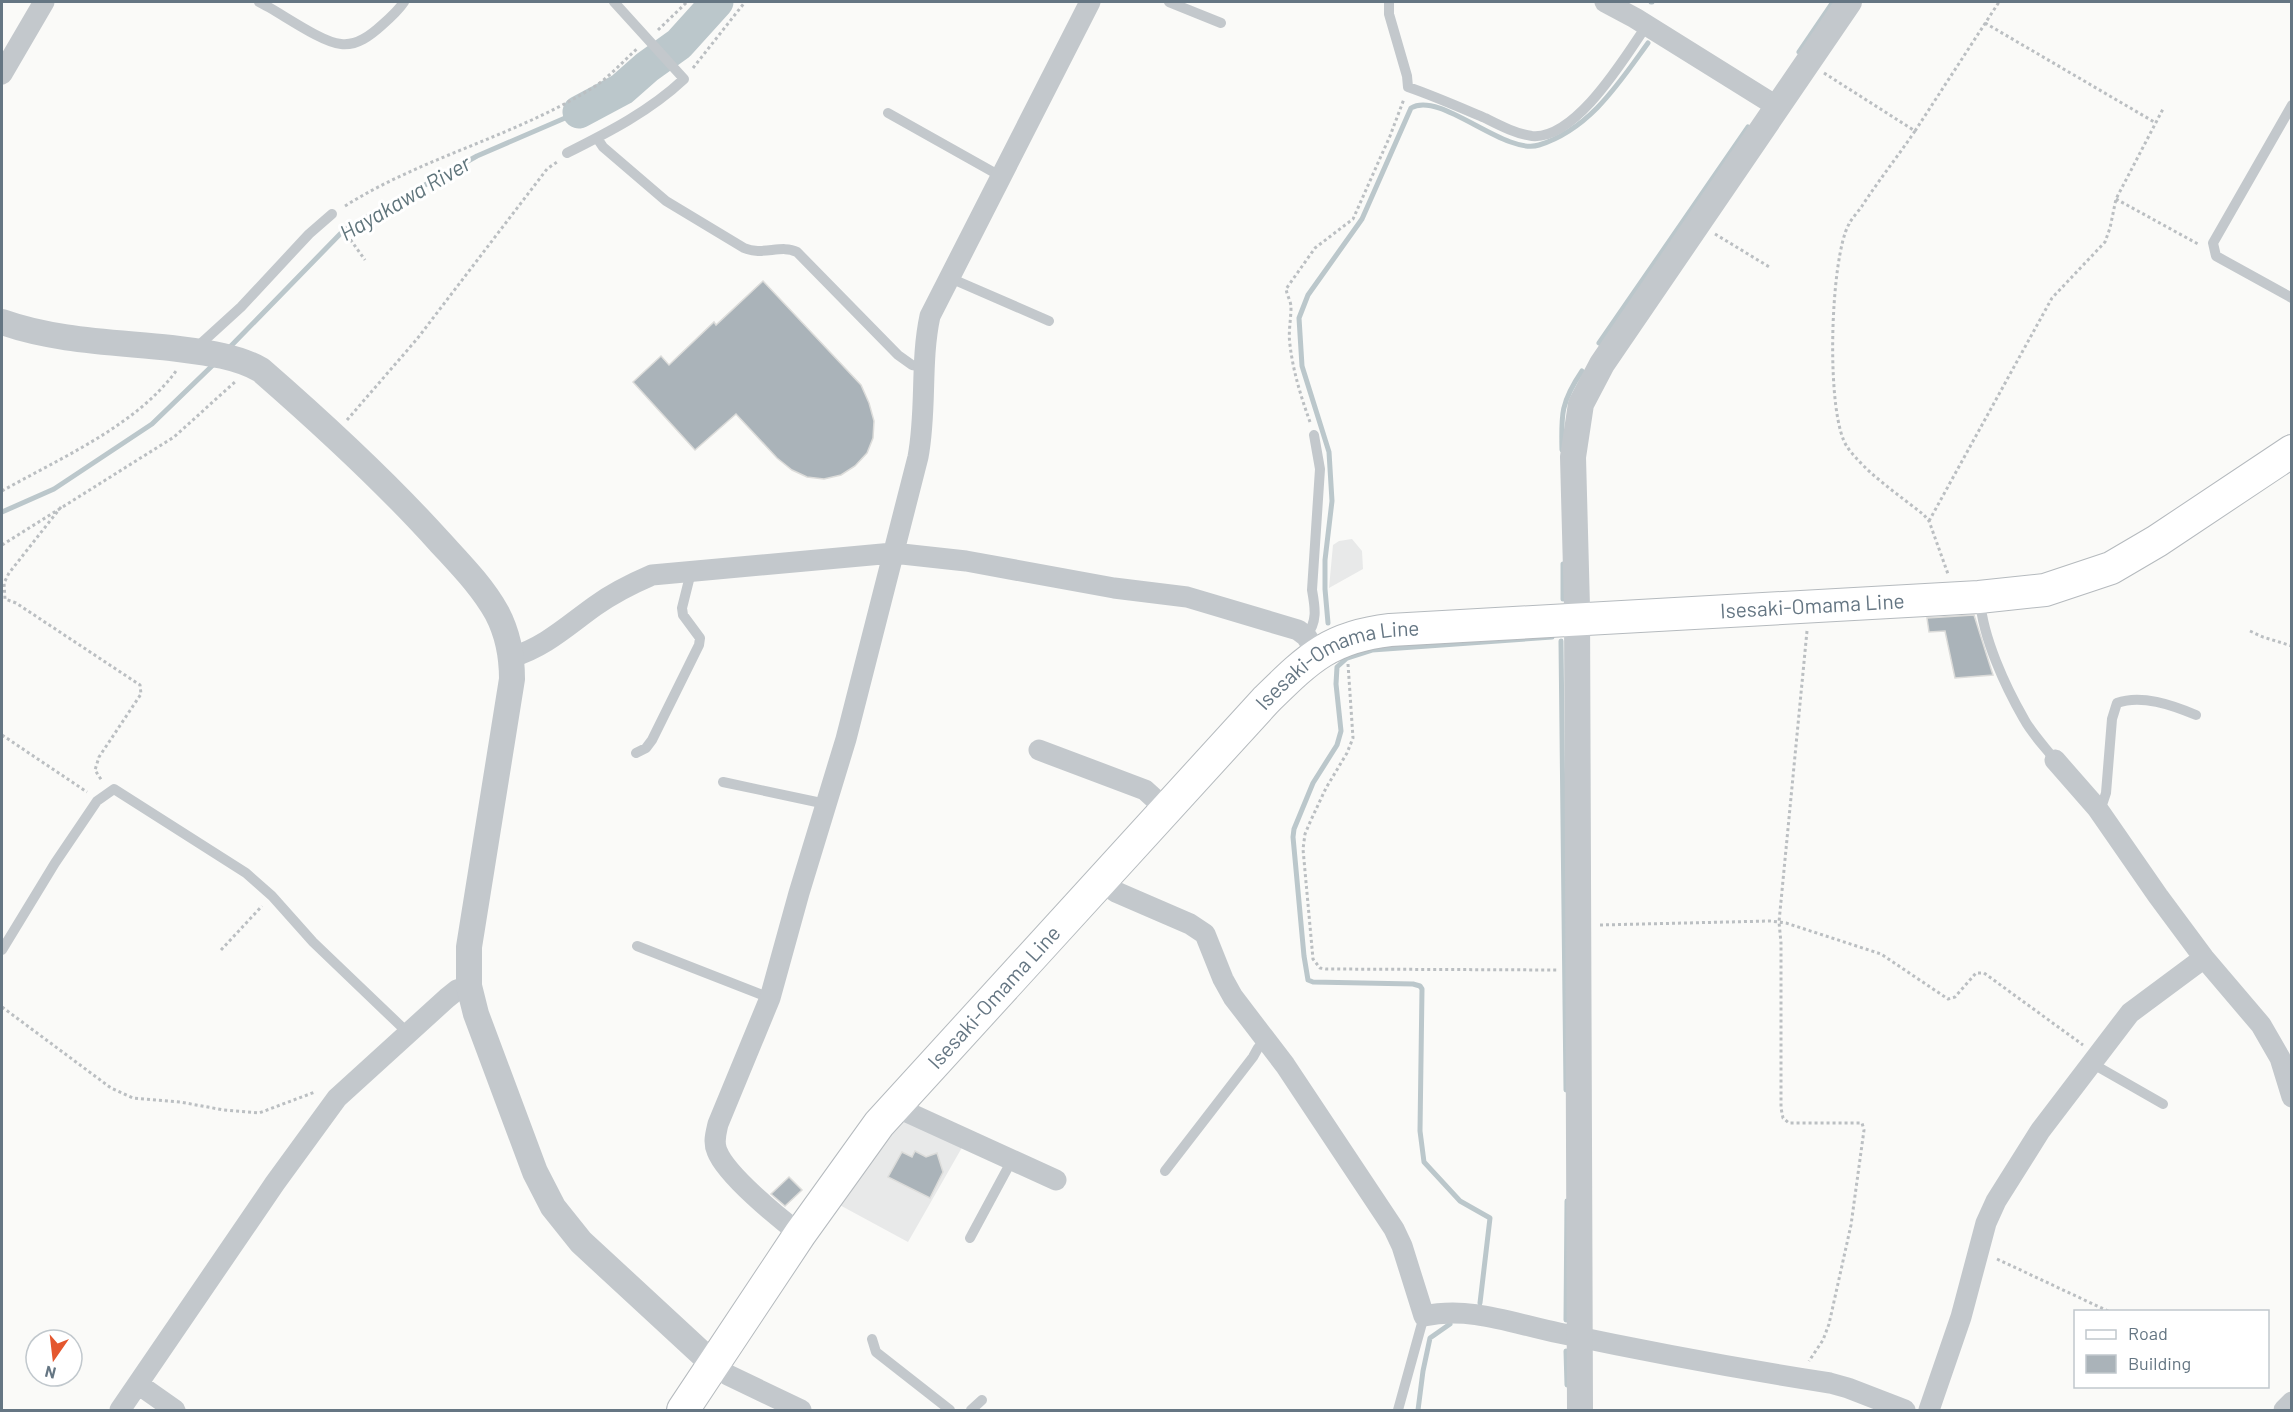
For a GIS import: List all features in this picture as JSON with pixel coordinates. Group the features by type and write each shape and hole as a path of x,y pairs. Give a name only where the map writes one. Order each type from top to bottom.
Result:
{"main road":[{"name":"Isesaki-Omama Line","path":"683,1410 800,1234 868,1137 1266,700 1297,669 1312,644 1390,630 1967,598 2045,590 2111,568 2157,541 2292,451"}],"street":[{"path":"2,74 44,2"},
{"path":"800,1234 723,1163 714,1140 718,1124 770,998 846,739 923,431 926,333 930,316 1090,2"},
{"path":"1605,2 1647,25 1778,107"},
{"path":"1580,1410 1577,620 1573,457 1581,404 1602,364 1849,2"},
{"path":"2,322 34,333 197,351 247,363 261,370 334,434 414,513 485,594 506,634 512,657 510,703 468,947 469,986 476,1014 535,1172 553,1207 581,1242 713,1364 728,1375 801,1410"},
{"path":"512,657 546,643 625,586 652,575 893,553 966,561 1114,588 1187,597 1298,630 1312,644"},
{"path":"1039,750 1145,790 1167,810"},
{"path":"2055,760 2097,808 2204,958 2261,1025 2280,1058 2292,1097"},
{"path":"1101,882 1116,892 1190,924 1205,934 1223,979 1233,997 1285,1065 1394,1229 1402,1246 1424,1316 1450,1312 1480,1314 1579,1337 1848,1388 1905,1410"},
{"path":"1929,1410 1948,1359 1986,1223 1996,1201 2040,1131 2130,1013 2204,958"},
{"path":"120,1410 275,1183 337,1098 447,998 457,990 469,986"},
{"path":"898,1102 909,1113 1056,1180"},
{"path":"138,1384 175,1410"},
{"path":"2284,1410 2292,1402"}],"lane":[{"path":"259,2 328,40 342,44 360,41 374,33 404,2"},
{"path":"567,153 636,117 684,79 614,2"},
{"path":"1169,2 1221,23"},
{"path":"1389,2 1389,14 1407,76 1408,87 1511,130 1531,136 1544,135 1568,122 1594,99 1647,25"},
{"path":"2292,105 2213,243 2216,256 2292,298"},
{"path":"888,112 1002,177"},
{"path":"597,138 603,147 666,201 744,248 756,253 789,249 797,252 898,355 912,365 924,367"},
{"path":"197,351 309,234 335,217"},
{"path":"950,278 1049,321"},
{"path":"1312,644 1315,610 1312,590 1320,469 1314,435"},
{"path":"636,753 646,748 652,740 699,645 700,638 683,615 682,608 692,572"},
{"path":"1967,598 1983,619 2007,685 2025,720 2055,760"},
{"path":"2097,808 2103,802 2106,793 2112,719 2117,703 2129,698 2158,703 2196,715"},
{"path":"723,782 826,804"},
{"path":"2,950 55,863 97,801 114,789 246,873 272,896 313,942 407,1032"},
{"path":"637,946 770,998"},
{"path":"1166,1171 1265,1040"},
{"path":"2095,1060 2163,1104"},
{"path":"970,1238 1012,1160"},
{"path":"1398,1410 1424,1316"},
{"path":"872,1339 876,1352 950,1410"},
{"path":"971,1410 982,1400"}],"path":[{"path":"365,260 335,217 365,193 505,133 591,90 649,42 687,2"},
{"path":"684,79 745,2"},
{"path":"1967,598 1953,586 1929,521 1924,514 1865,466 1848,448 1841,436 1837,417 1833,350 1838,258 1849,224 1915,131 1999,2"},
{"path":"1985,23 2156,123"},
{"path":"1808,63 1915,131"},
{"path":"1314,435 1300,395 1293,364 1289,317 1291,306 1286,289 1315,248 1353,219 1390,136 1408,87"},
{"path":"1929,521 2052,298 2105,242 2116,199 2164,107"},
{"path":"334,434 417,339 548,170 567,153"},
{"path":"2116,199 2202,246 2213,249"},
{"path":"1698,224 1771,268"},
{"path":"2,491 115,427 164,387 197,351"},
{"path":"2,545 174,437 229,389 247,363"},
{"path":"61,507 9,573 4,583 6,598 140,685 141,694 99,757 95,770 101,780 114,789"},
{"path":"1801,1379 1806,1366 1823,1340 1829,1324 1851,1225 1864,1130 1862,1123 1789,1123 1783,1118 1781,1108 1779,922 1808,607"},
{"path":"2250,631 2292,646"},
{"path":"1346,639 1353,738 1305,834 1303,849 1313,959 1316,965 1326,969 1577,970"},
{"path":"2,735 97,801"},
{"path":"221,950 272,896"},
{"path":"1577,926 1779,922 1881,954 1948,999 1955,997 1976,973 1984,973 2095,1060"},
{"path":"2,1007 111,1088 133,1098 180,1101 224,1110 259,1113 324,1089 343,1092"},
{"path":"1979,1250 2108,1310"}],"shaded area":[{"path":"1352,539 1362,551 1363,569 1329,588 1333,545 1339,541"},
{"path":"904,1117 964,1144 908,1242 836,1203"}],"building":[{"path":"763,281 861,385 869,403 874,421 873,438 867,453 855,466 841,475 824,479 807,477 792,470 777,458 736,414 695,450 633,382 661,356 669,365 714,322 716,325"},
{"path":"1974,615 1993,675 1955,678 1945,631 1929,632 1927,618"},
{"path":"915,1151 926,1157 937,1153 943,1172 930,1198 888,1177 902,1152 912,1157"},
{"path":"789,1177 802,1190 785,1206 771,1194"}],"waterway":[{"name":"Hayakawa River","path":"579,112 622,89 679,44 717,2"},
{"path":"1799,52 1833,2"},
{"path":"1328,623 1325,560 1332,501 1329,452 1302,366 1299,318 1308,295 1362,219 1411,108 1423,105 1438,108 1509,141 1525,146 1539,145 1573,128 1602,103 1648,43"},
{"name":"Hayakawa River","path":"227,350 344,230 477,156 579,112"},
{"path":"1599,343 1748,127"},
{"name":"Hayakawa River","path":"2,512 54,489 152,424 215,363"},
{"path":"1562,450 1562,427 1566,400 1582,371"},
{"path":"1563,564 1563,599"},
{"path":"1480,1303 1490,1218 1460,1201 1424,1162 1420,1131 1422,989 1413,984 1313,982 1308,980 1293,837 1294,829 1313,783 1337,745 1341,731 1336,684 1337,667 1347,658 1372,650 1552,637"},
{"path":"1561,641 1566,1090"},
{"path":"1566,1320 1567,1201"},
{"path":"1418,1410 1430,1338 1450,1324"},
{"path":"1566,1351 1567,1385"}]}
